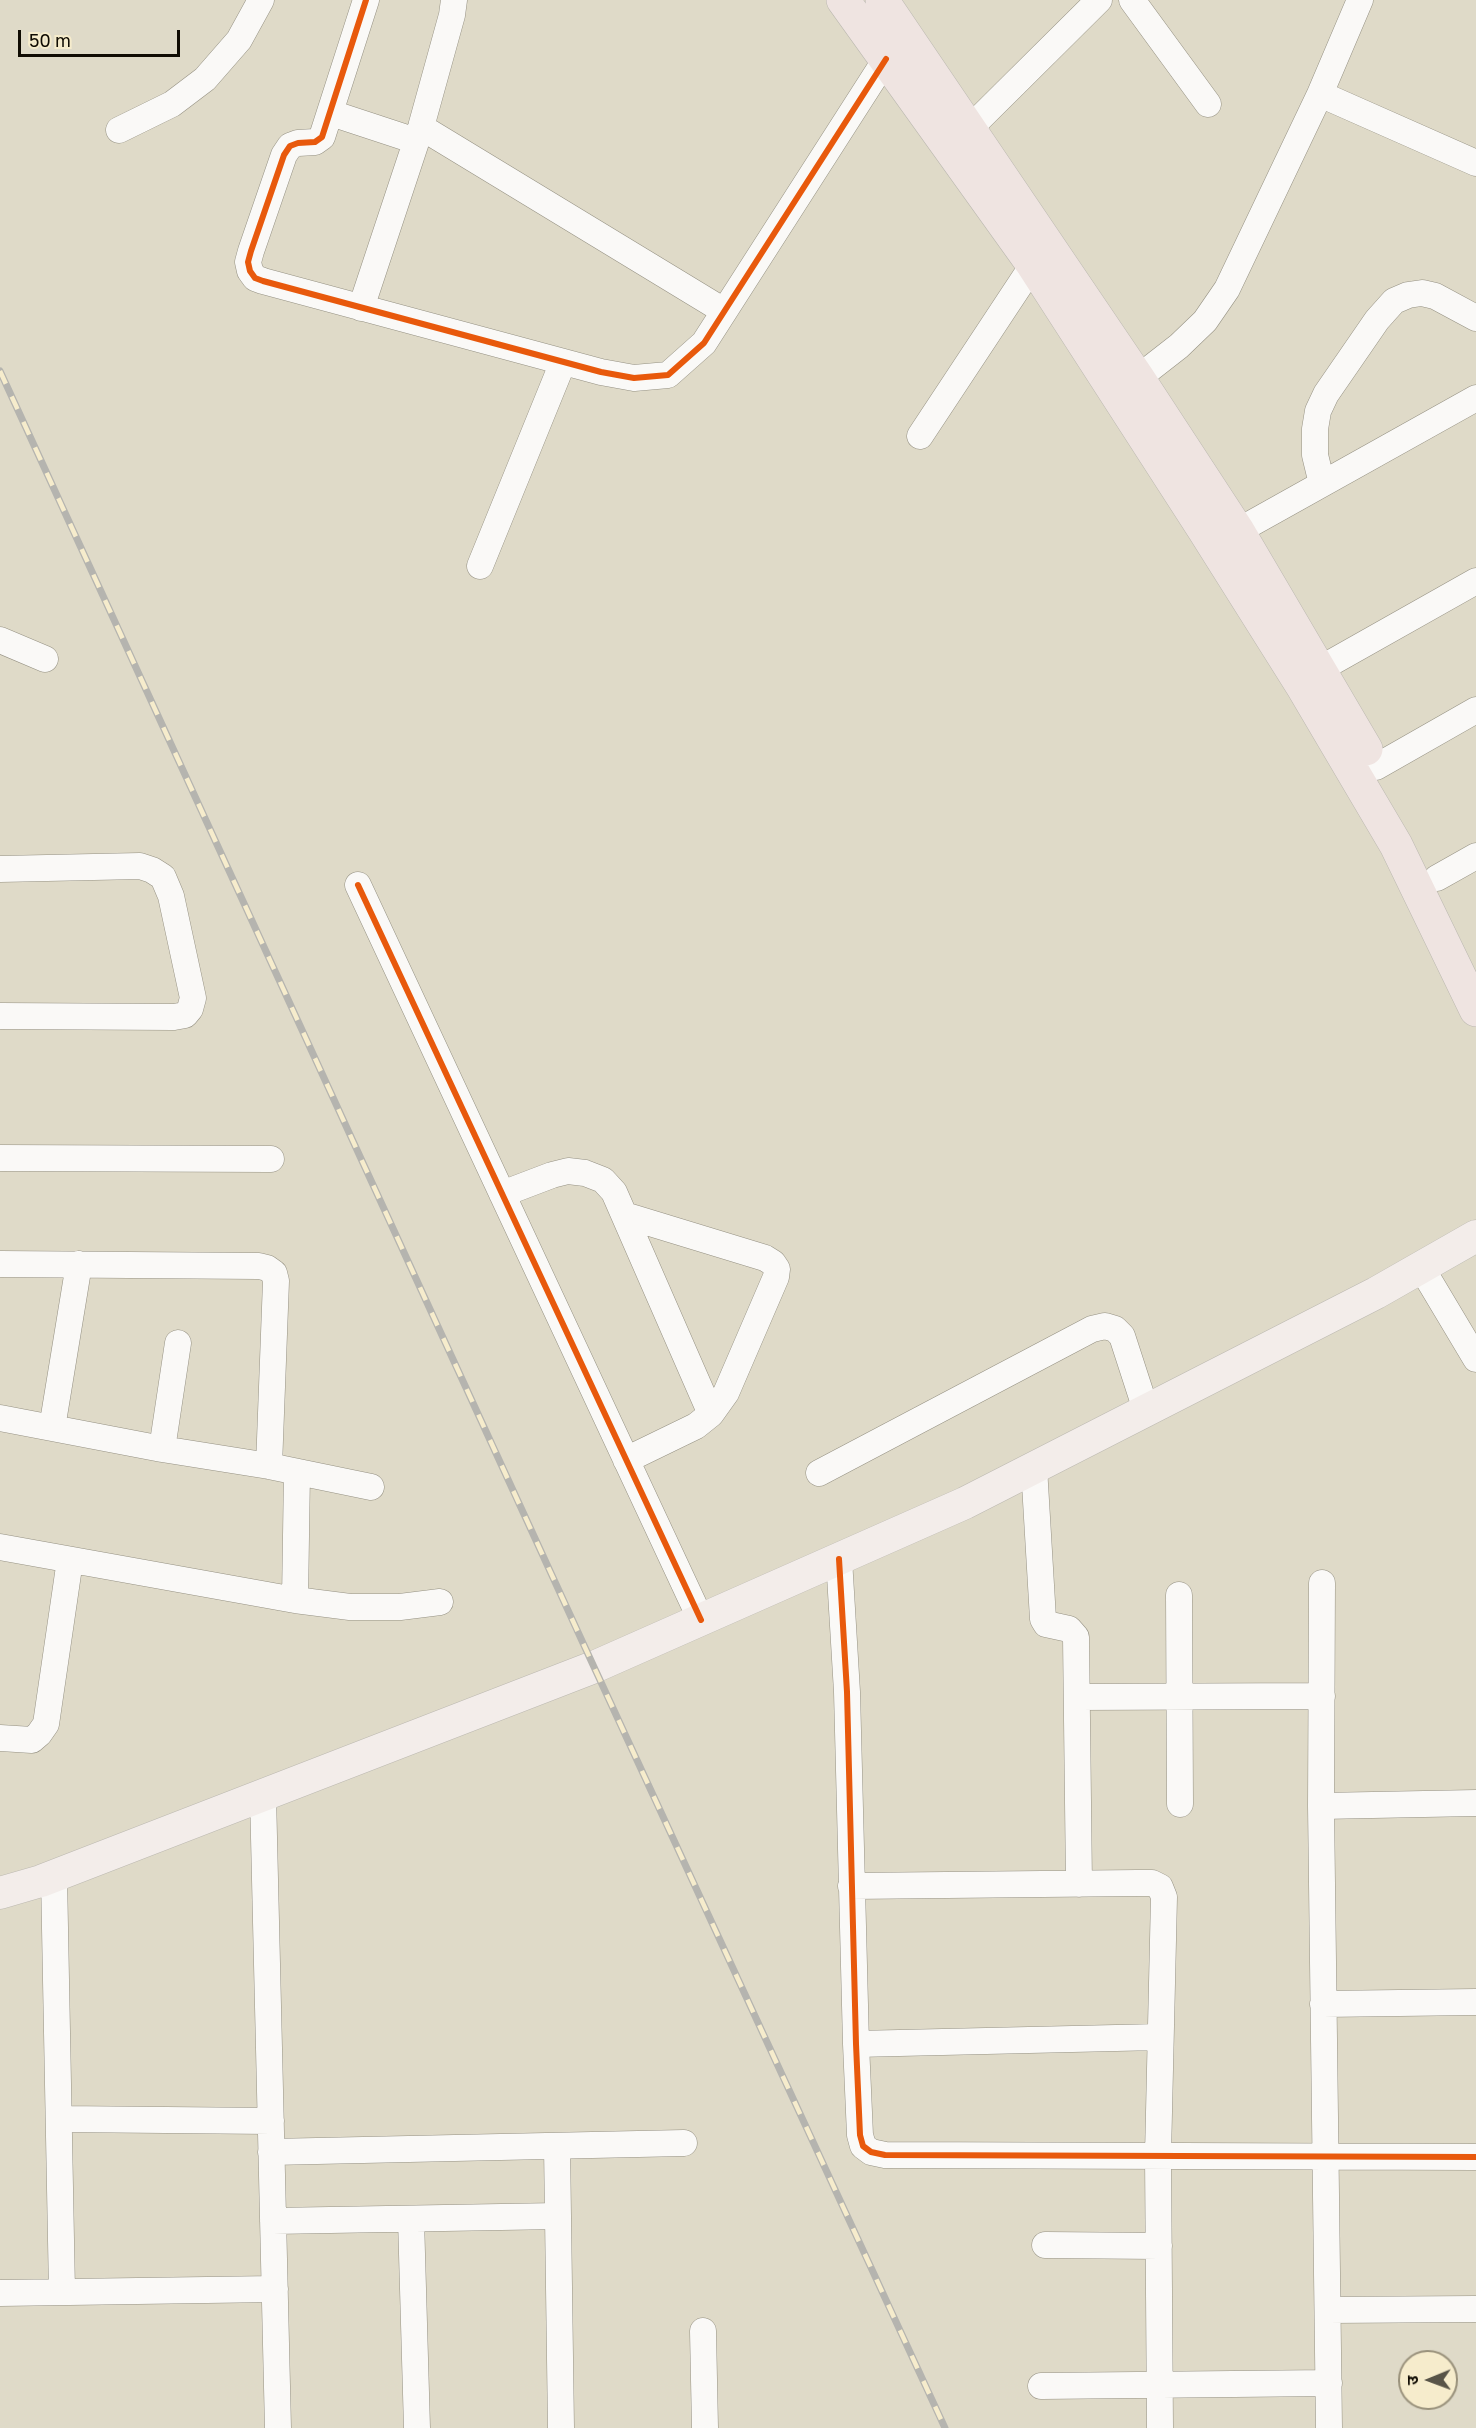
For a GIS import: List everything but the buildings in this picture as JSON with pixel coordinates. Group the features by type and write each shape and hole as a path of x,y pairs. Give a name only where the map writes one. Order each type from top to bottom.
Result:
{"highway":[{"path":"843,0 1033,265 1217,550 1304,689 1391,835 1476,1011"},
{"path":"882,0 1138,378 1238,531 1417,835 1476,958"}],"main road":[{"path":"0,1893 54,1876 594,1667 965,1503 1376,1293 1476,1236"}],"street":[{"path":"119,130 172,105 205,79 239,40 261,0"},
{"path":"366,0 322,137 315,142 290,146 284,155 248,262 250,271 255,278 263,281 563,362 634,378 668,375 704,342 886,59"},
{"path":"361,308 419,134 453,15 454,0"},
{"path":"968,130 1099,0"},
{"path":"1132,0 1208,104"},
{"path":"1138,378 1179,346 1205,321 1227,289 1320,94 1360,0"},
{"path":"1320,94 1476,163"},
{"path":"331,113 419,134 724,311"},
{"path":"920,436 1033,265"},
{"path":"1322,484 1316,455 1315,429 1318,411 1326,394 1377,320 1394,302 1407,295 1422,293 1436,296 1476,318"},
{"path":"480,566 563,362"},
{"path":"1238,531 1476,398"},
{"path":"1320,669 1476,581"},
{"path":"0,640 45,659"},
{"path":"1376,766 1476,711"},
{"path":"1437,878 1476,856"},
{"path":"0,869 140,866 163,877 171,896 193,998 190,1009 185,1015 174,1017 0,1016"},
{"path":"358,885 701,1620"},
{"path":"0,1158 271,1160"},
{"path":"502,1194 568,1171 585,1173 603,1180 614,1192 711,1414"},
{"path":"624,1215 765,1258 777,1269 776,1277 726,1393 711,1414 696,1425 626,1460"},
{"path":"0,1264 259,1266 267,1268 274,1274 276,1281 270,1466"},
{"path":"52,1428 79,1264"},
{"path":"1421,1267 1475,1355"},
{"path":"819,1473 1092,1329 1105,1326 1115,1329 1122,1336 1146,1410"},
{"path":"162,1449 178,1343"},
{"path":"0,1419 270,1466 371,1487"},
{"path":"1034,1467 1041,1611 1046,1624 1068,1629 1076,1637 1079,1884"},
{"path":"295,1600 297,1472"},
{"path":"0,1547 295,1600 350,1607 400,1607 440,1602"},
{"path":"838,1559 847,1692 856,2044 860,2135 863,2146 871,2152 885,2155 1476,2157"},
{"path":"0,1737 21,1741 32,1740 46,1724 70,1560"},
{"path":"1322,1583 1321,1806 1329,2428"},
{"path":"1179,1595 1180,1804"},
{"path":"1077,1697 1322,1696"},
{"path":"263,1795 278,2428"},
{"path":"1321,1806 1476,1803"},
{"path":"54,1876 62,2292"},
{"path":"851,1886 1152,1883 1160,1887 1164,1898 1158,2155 1160,2428"},
{"path":"1323,2004 1476,2002"},
{"path":"856,2044 1159,2037"},
{"path":"60,2119 270,2121"},
{"path":"271,2152 684,2143"},
{"path":"557,2146 561,2428"},
{"path":"273,2222 558,2217"},
{"path":"411,2219 417,2428"},
{"path":"1045,2245 1159,2246"},
{"path":"0,2293 274,2289"},
{"path":"1328,2310 1476,2309"},
{"path":"703,2331 705,2428"},
{"path":"1041,2386 1329,2383"}],"railway":[{"path":"0,371 945,2428"}],"cycle path":[{"path":"366,0 322,137 315,142 290,146 284,155 251,251 248,262 250,271 255,278 263,281 601,372 634,378 668,375 704,343 886,59"},
{"path":"358,885 701,1620"},
{"path":"839,1559 847,1692 856,2044 860,2135 863,2146 871,2152 885,2155 1476,2157"}]}
